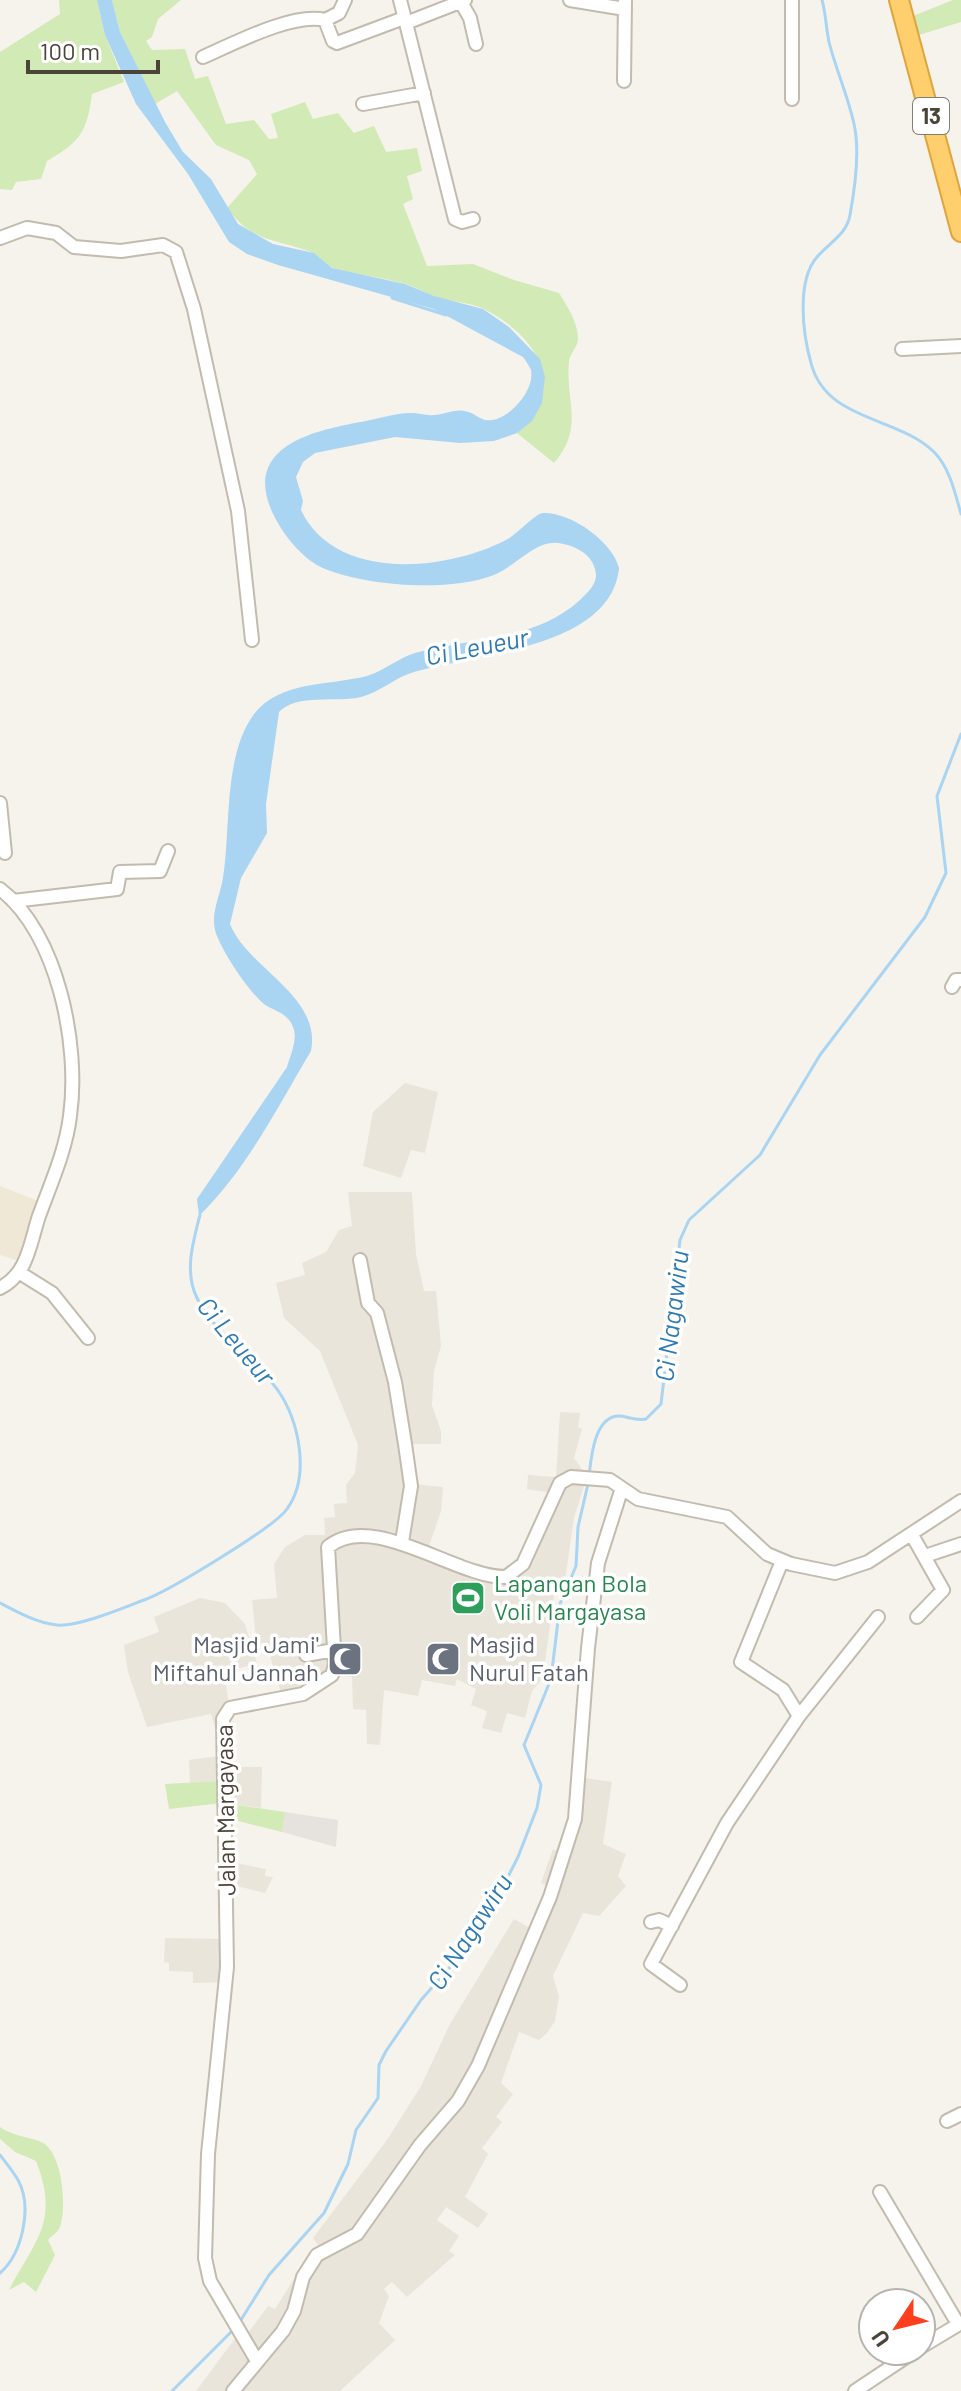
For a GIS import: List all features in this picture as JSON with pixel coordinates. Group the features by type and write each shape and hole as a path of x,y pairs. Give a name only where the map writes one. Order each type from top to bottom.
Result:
{"highway":[{"name":"13","path":"899,0 961,232"}],"street":[{"path":"203,57 256,32 318,18 325,20 339,13 345,0"},
{"path":"400,0 455,219 462,222 473,219"},
{"path":"570,0 625,5 624,81"},
{"path":"792,0 792,99"},
{"path":"325,20 335,43 464,2 476,44"},
{"path":"363,104 424,93"},
{"path":"0,238 27,228 56,233 74,247 121,251 163,245 176,252 194,309 238,511 252,640"},
{"path":"902,349 961,346"},
{"path":"0,803 5,853"},
{"path":"13,901 117,889 120,872 160,871 168,851"},
{"path":"0,889 43,940 54,963 65,1023 72,1091 70,1117 60,1158 20,1273 0,1288"},
{"path":"360,1260 368,1303 377,1313 395,1382 405,1444 411,1486 402,1542"},
{"path":"20,1273 52,1293 88,1338"},
{"name":"Jalan Margayasa","path":"257,2361 245,2335 207,2275 204,2249 208,2154 227,1967 223,1716 235,1706 307,1692 332,1675 334,1650 328,1547 337,1542 372,1538 402,1542 470,1570 495,1576 511,1575 523,1564 560,1483 580,1477 613,1482 621,1491 660,1505 727,1517 760,1550 782,1561"},
{"path":"233,2391 283,2331 294,2311 303,2277 317,2255 357,2234 420,2145 458,2101 475,2072 550,1897 575,1819 598,1563 621,1491"},
{"path":"799,1716 783,1690 741,1662 782,1561 845,1572 912,1535 961,1501"},
{"path":"912,1535 943,1590 917,1617"},
{"path":"925,1556 961,1544"},
{"path":"680,1985 651,1964 727,1823 799,1716 878,1617"},
{"path":"306,1655 334,1650"},
{"path":"651,1922 659,1920 672,1926"},
{"path":"947,2121 961,2114"},
{"path":"880,2192 960,2323 937,2337"},
{"path":"855,2391 891,2367"}],"shaded area":[{"path":"405,1083 438,1092 425,1153 411,1150 401,1178 363,1166 373,1112"},
{"path":"0,1186 41,1202 19,1261 0,1255"},
{"path":"348,1192 412,1192 416,1254 424,1291 436,1291 441,1346 434,1371 432,1405 441,1431 441,1444 407,1444 413,1484 443,1487 441,1511 428,1549 497,1574 518,1565 552,1493 527,1489 528,1475 556,1477 560,1412 580,1413 578,1427 582,1429 574,1458 587,1476 574,1518 565,1581 554,1595 543,1678 532,1691 525,1718 507,1713 501,1733 482,1728 487,1711 471,1705 476,1689 457,1679 455,1686 422,1680 418,1696 384,1690 380,1745 367,1744 366,1710 353,1709 352,1677 337,1675 283,1700 268,1649 257,1649 252,1600 277,1598 274,1564 285,1547 305,1535 325,1535 324,1518 335,1517 334,1504 347,1503 346,1485 355,1473 358,1445 320,1351 284,1318 276,1283 305,1275 302,1263 326,1252 339,1230 352,1226"},
{"path":"200,1598 225,1603 245,1624 257,1663 224,1673 230,1711 220,1726 215,1727 211,1714 147,1727 128,1672 124,1645 159,1632 154,1617"},
{"path":"226,1755 227,1767 262,1767 261,1808 222,1803 220,1781 190,1783 189,1760"},
{"path":"579,1777 612,1782 603,1844 626,1854 618,1876 626,1886 599,1916 583,1913 553,1976 559,1996 555,2021 547,2033 539,2040 519,2032 501,2083 513,2094 496,2117 502,2122 482,2148 488,2154 465,2197 488,2214 478,2228 446,2207 437,2220 459,2236 449,2251 455,2255 407,2297 392,2282 384,2289 389,2296 379,2323 395,2340 340,2391 196,2391 239,2333 245,2329 248,2333 268,2306 275,2309 320,2248 313,2238 387,2140 421,2086 450,2024 514,1919 530,1928 549,1886 541,1883 553,1849 560,1852 571,1824"},
{"path":"285,1812 338,1820 336,1847 282,1832"},
{"path":"225,1861 266,1869 265,1876 273,1877 265,1893 225,1883"},
{"path":"165,1938 231,1939 230,1982 193,1983 193,1972 169,1971 169,1963 164,1962"}],"green space":[{"path":"59,0 97,0 105,35 124,82 92,94 88,118 80,135 47,161 41,179 16,182 12,190 0,189 0,52 60,14"},
{"path":"112,0 181,0 158,19 152,37 146,41 152,50 185,49 195,79 208,76 226,124 254,120 269,139 278,138 271,114 305,102 313,119 338,113 354,133 374,126 386,152 417,148 422,171 407,176 413,199 403,204 427,266 473,264 559,293 574,320 578,339 569,361 572,413 569,437 554,463 517,433 533,416 542,398 544,381 532,348 519,333 479,307 436,297 402,283 336,269 311,252 265,238 246,228 227,208 257,174 249,160 216,145 177,91 155,104 120,32"},
{"path":"953,0 961,0 961,22 919,35 913,16"},
{"path":"220,1781 222,1803 169,1809 165,1784"},
{"path":"229,1804 285,1812 282,1832 230,1819"},
{"path":"0,2127 46,2145 59,2171 63,2195 62,2218 59,2229 48,2240 55,2255 36,2292 24,2282 9,2290 41,2230 46,2200 43,2182 36,2161 15,2152 0,2139"}],"water":[{"path":"97,0 112,0 120,32 165,122 183,152 211,179 238,224 273,244 314,253 332,268 405,284 434,296 483,309 509,327 540,359 545,377 542,403 532,421 517,433 494,441 460,443 395,437 315,453 303,462 296,477 303,501 301,510 317,533 339,549 365,559 393,564 423,563 480,551 509,538 539,514 554,514 578,523 600,539 609,548 619,568 610,595 591,616 565,632 534,644 411,673 361,697 296,702 279,712 266,804 267,833 241,878 230,924 239,940 306,1014 311,1032 311,1051 247,1158 199,1216 197,1199 287,1067 295,1039 290,1021 260,1001 237,971 218,938 214,923 223,878 237,750 254,714 265,703 291,690 367,676 415,653 502,636 543,623 580,600 593,585 596,575 592,562 583,552 564,544 549,543 491,576 473,581 431,585 385,583 325,569 308,559 292,543 274,516 265,485 268,467 278,453 310,435 400,414 431,415 460,411 484,420 499,418 520,402 529,386 531,370 523,357 434,309 278,265 247,254 229,242 188,174 136,104 105,35"}],"waterway":[{"name":"Ci Nagawiru","path":"822,0 829,42 854,124 857,157 848,222 817,257 806,280 803,308 811,363 819,382 847,408 903,432 935,453 948,474 961,514"},
{"name":"Ci Leueur","path":"392,298 446,315"},
{"name":"Ci Nagawiru","path":"589,1476 596,1439 604,1423 620,1416 646,1419 661,1404 680,1240 689,1220 760,1155 820,1055 925,917 946,873 937,796 961,734"},
{"name":"Ci Leueur","path":"0,1603 35,1620 57,1625 113,1612 156,1595 243,1544 278,1518 294,1496 299,1481 299,1448 285,1402 267,1378 213,1323 193,1288 190,1267 200,1215"},
{"name":"Ci Nagawiru","path":"239,2323 269,2275 324,2213 348,2164 356,2130 378,2098 379,2065 386,2051 421,2000 465,1950 491,1910 518,1857 537,1808 541,1785 524,1745 551,1679 560,1604 576,1566 578,1527 588,1484"},
{"name":"Ci Leueur","path":"0,2155 16,2177 25,2203 19,2242 8,2265 0,2273"},
{"name":"Ci Nagawiru","path":"172,2391 234,2329"}],"place":[{"name":"Lapangan Bola Voli Margayasa","path":"468,1598"},
{"name":"Masjid Jami' Miftahul Jannah","path":"345,1659"},
{"name":"Masjid Nurul Fatah","path":"443,1659"}]}
